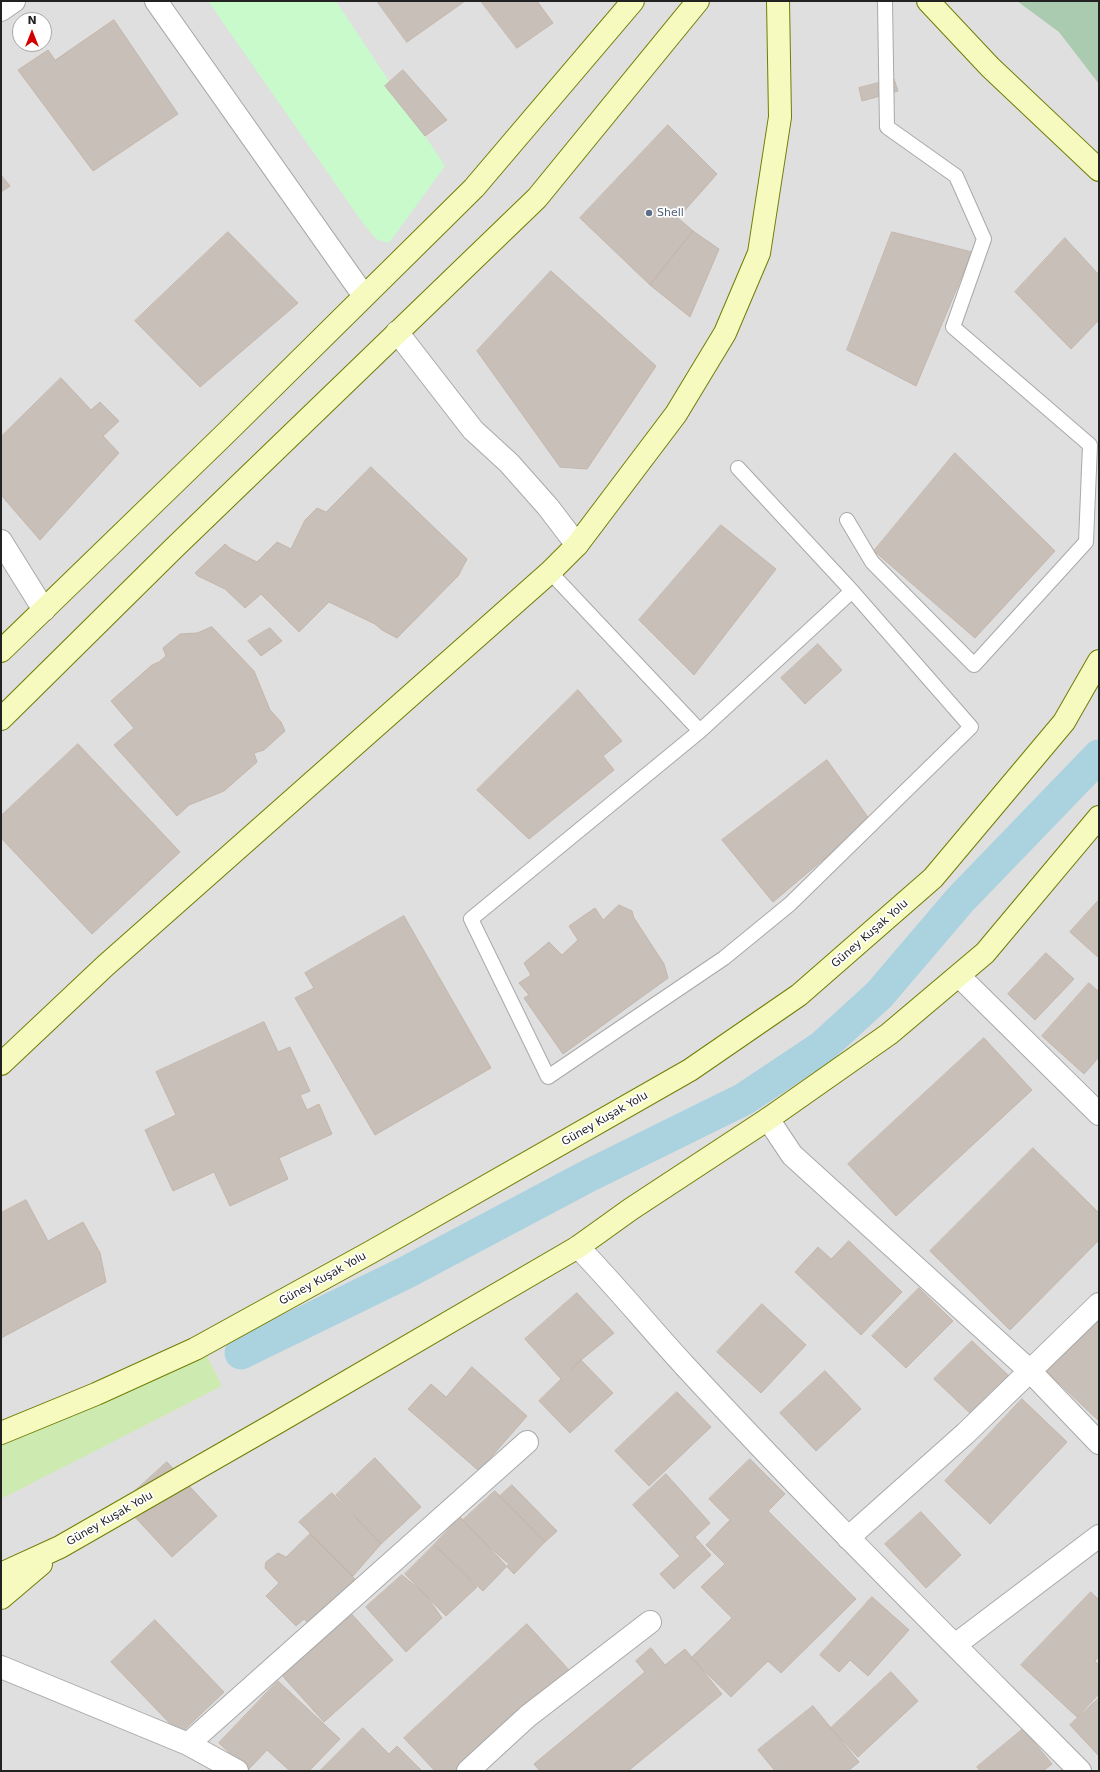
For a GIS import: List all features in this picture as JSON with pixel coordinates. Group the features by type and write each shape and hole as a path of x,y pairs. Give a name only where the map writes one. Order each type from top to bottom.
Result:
{"main road":[{"path":"1,651 474,188 633,1"},
{"path":"1,719 179,542 537,198 698,1"},
{"path":"1,1064 117,956 550,572 577,545 676,414 725,333 759,253 780,117 778,1"},
{"path":"928,1 990,67 1099,170"},
{"name":"Güney Kuşak Yolu","path":"1,1433 96,1394 195,1349 371,1252 690,1070 799,995 933,878 1064,722 1099,661"},
{"path":"578,1247 631,1209 768,1119 889,1034 985,953 1099,817"},
{"name":"Güney Kuşak Yolu","path":"1,1574 60,1547 578,1247"},
{"path":"1,1598 60,1547"}],"street":[{"path":"1,10 14,1"},
{"path":"156,1 364,296"},
{"path":"397,332 473,430 509,463 548,507 577,545"},
{"path":"1,541 44,610"},
{"path":"959,976 1099,1114"},
{"path":"768,1119 792,1155 1030,1372 1099,1443"},
{"path":"578,1247 608,1278 684,1365 848,1538 1080,1771"},
{"path":"848,1538 966,1433 1099,1304"},
{"path":"188,1744 527,1442"},
{"path":"955,1645 1099,1536"},
{"path":"468,1771 528,1716 650,1622"},
{"path":"1,1668 188,1744 237,1771"}],"lane":[{"path":"847,520 872,562 974,665 1086,542 1090,445 953,327 984,239 956,176 887,127 885,1"},
{"path":"738,468 852,591 971,727 790,904 724,958 548,1076 471,919 700,731 852,591"},
{"path":"550,572 700,731"}],"shaded area":[{"path":"1,1 1099,1 1099,1771 1,1771"}],"green space":[{"path":"208,1 336,1 445,166 389,243 376,239 362,222"},
{"path":"1017,1 1099,1 1099,84 1059,32"},
{"path":"202,1346 222,1386 1,1499 1,1440"}],"building":[{"path":"377,1 465,1 407,42"},
{"path":"481,1 537,1 553,23 517,48"},
{"path":"114,20 178,114 93,171 18,70 45,52 49,52 55,60"},
{"path":"403,70 447,120 425,136 385,86"},
{"path":"894,79 898,91 862,101 859,88"},
{"path":"668,125 717,174 678,218 693,231 650,285 580,218"},
{"path":"1,175 10,186 1,192"},
{"path":"693,231 719,249 690,317 650,285"},
{"path":"228,232 298,303 200,387 135,321"},
{"path":"892,232 972,252 916,386 847,350"},
{"path":"1065,238 1099,275 1099,320 1071,349 1015,292"},
{"path":"551,271 656,366 587,469 560,467 477,351"},
{"path":"61,378 91,410 100,402 119,421 103,436 119,453 40,540 1,495 1,437"},
{"path":"955,453 1055,551 975,638 874,551"},
{"path":"371,467 467,559 458,576 397,638 382,630 375,624 329,602 299,632 261,594 245,608 225,589 198,576 195,573 225,544 231,549 257,562 277,542 291,549 305,520 317,508 326,512"},
{"path":"721,525 776,569 694,675 639,620"},
{"path":"212,627 254,671 270,710 281,722 285,731 264,750 254,753 257,762 224,791 189,805 177,816 114,745 134,728 111,701 152,665 159,662 166,656 163,648 180,634 197,633"},
{"path":"270,628 282,641 261,656 248,641"},
{"path":"818,644 842,670 805,704 781,678"},
{"path":"578,690 622,741 603,756 614,770 529,839 477,790"},
{"path":"78,744 180,852 92,934 1,838 1,816"},
{"path":"827,760 870,820 773,902 722,840"},
{"path":"1099,900 1099,958 1070,932"},
{"path":"619,905 632,911 634,918 664,964 668,978 563,1054 524,998 529,995 519,983 531,975 524,963 549,942 562,955 578,940 569,926 595,908 603,920"},
{"path":"404,916 491,1068 375,1135 295,998 314,988 305,973"},
{"path":"1046,953 1074,979 1035,1020 1008,994"},
{"path":"1089,983 1099,992 1099,1057 1084,1074 1042,1036"},
{"path":"264,1022 278,1052 290,1047 310,1091 300,1095 307,1110 319,1104 332,1134 279,1158 288,1179 230,1206 214,1172 173,1191 145,1130 176,1115 156,1072"},
{"path":"984,1038 1032,1090 896,1216 848,1164"},
{"path":"1033,1148 1099,1213 1099,1240 1010,1330 930,1251"},
{"path":"26,1200 48,1241 83,1222 100,1253 106,1282 1,1338 1,1213"},
{"path":"849,1241 902,1292 861,1335 795,1272 818,1247 831,1259"},
{"path":"919,1288 953,1321 906,1368 872,1336"},
{"path":"577,1293 614,1333 581,1360 562,1380 525,1339"},
{"path":"762,1304 806,1345 761,1393 717,1352"},
{"path":"1099,1315 1099,1421 1046,1371"},
{"path":"972,1341 1011,1378 974,1417 934,1379"},
{"path":"581,1360 613,1393 570,1433 539,1401"},
{"path":"472,1367 527,1416 479,1471 408,1409 431,1384 446,1397"},
{"path":"825,1371 861,1409 816,1451 780,1413"},
{"path":"677,1392 711,1427 649,1486 615,1451"},
{"path":"1022,1399 1067,1442 990,1524 945,1481"},
{"path":"375,1458 421,1507 381,1544 336,1495"},
{"path":"750,1459 785,1494 768,1511 856,1599 781,1673 768,1661 731,1697 691,1658 732,1618 701,1587 725,1564 706,1545 730,1520 709,1499"},
{"path":"167,1462 217,1516 172,1557 122,1503"},
{"path":"666,1474 710,1523 695,1537 711,1555 674,1589 660,1574 680,1556 633,1505"},
{"path":"512,1485 557,1531 545,1542 500,1496"},
{"path":"495,1491 545,1542 514,1574 463,1520"},
{"path":"332,1493 381,1544 353,1576 299,1522"},
{"path":"921,1512 961,1555 926,1588 885,1544"},
{"path":"460,1517 488,1546 509,1564 483,1591 434,1545"},
{"path":"310,1534 355,1579 309,1624 304,1619 296,1626 266,1596 279,1583 265,1568 266,1562 278,1553 286,1557"},
{"path":"434,1545 477,1587 446,1616 405,1574"},
{"path":"402,1575 425,1594 442,1618 406,1652 366,1607"},
{"path":"1091,1592 1099,1600 1099,1656 1095,1661 1099,1665 1099,1694 1077,1717 1021,1665"},
{"path":"872,1597 909,1630 868,1676 850,1660 839,1672 820,1655"},
{"path":"348,1610 393,1660 324,1722 279,1672"},
{"path":"155,1620 224,1692 180,1734 111,1662"},
{"path":"527,1624 569,1670 459,1771 435,1771 404,1738"},
{"path":"651,1648 665,1665 685,1649 722,1694 628,1771 540,1771 534,1764 645,1672 636,1661"},
{"path":"891,1672 918,1701 858,1757 831,1728"},
{"path":"278,1681 340,1739 309,1771 290,1771 267,1750 248,1770 219,1743"},
{"path":"1099,1698 1099,1756 1070,1725"},
{"path":"813,1706 859,1762 848,1771 775,1771 758,1750"},
{"path":"363,1728 389,1754 397,1746 422,1771 320,1771"},
{"path":"1023,1729 1052,1764 1043,1771 980,1771 977,1767"}],"waterway":[{"path":"241,1353 407,1272 588,1176 744,1099 822,1047 879,995 960,900 1099,756"}],"place":[{"name":"Shell","path":"649,213"}]}
